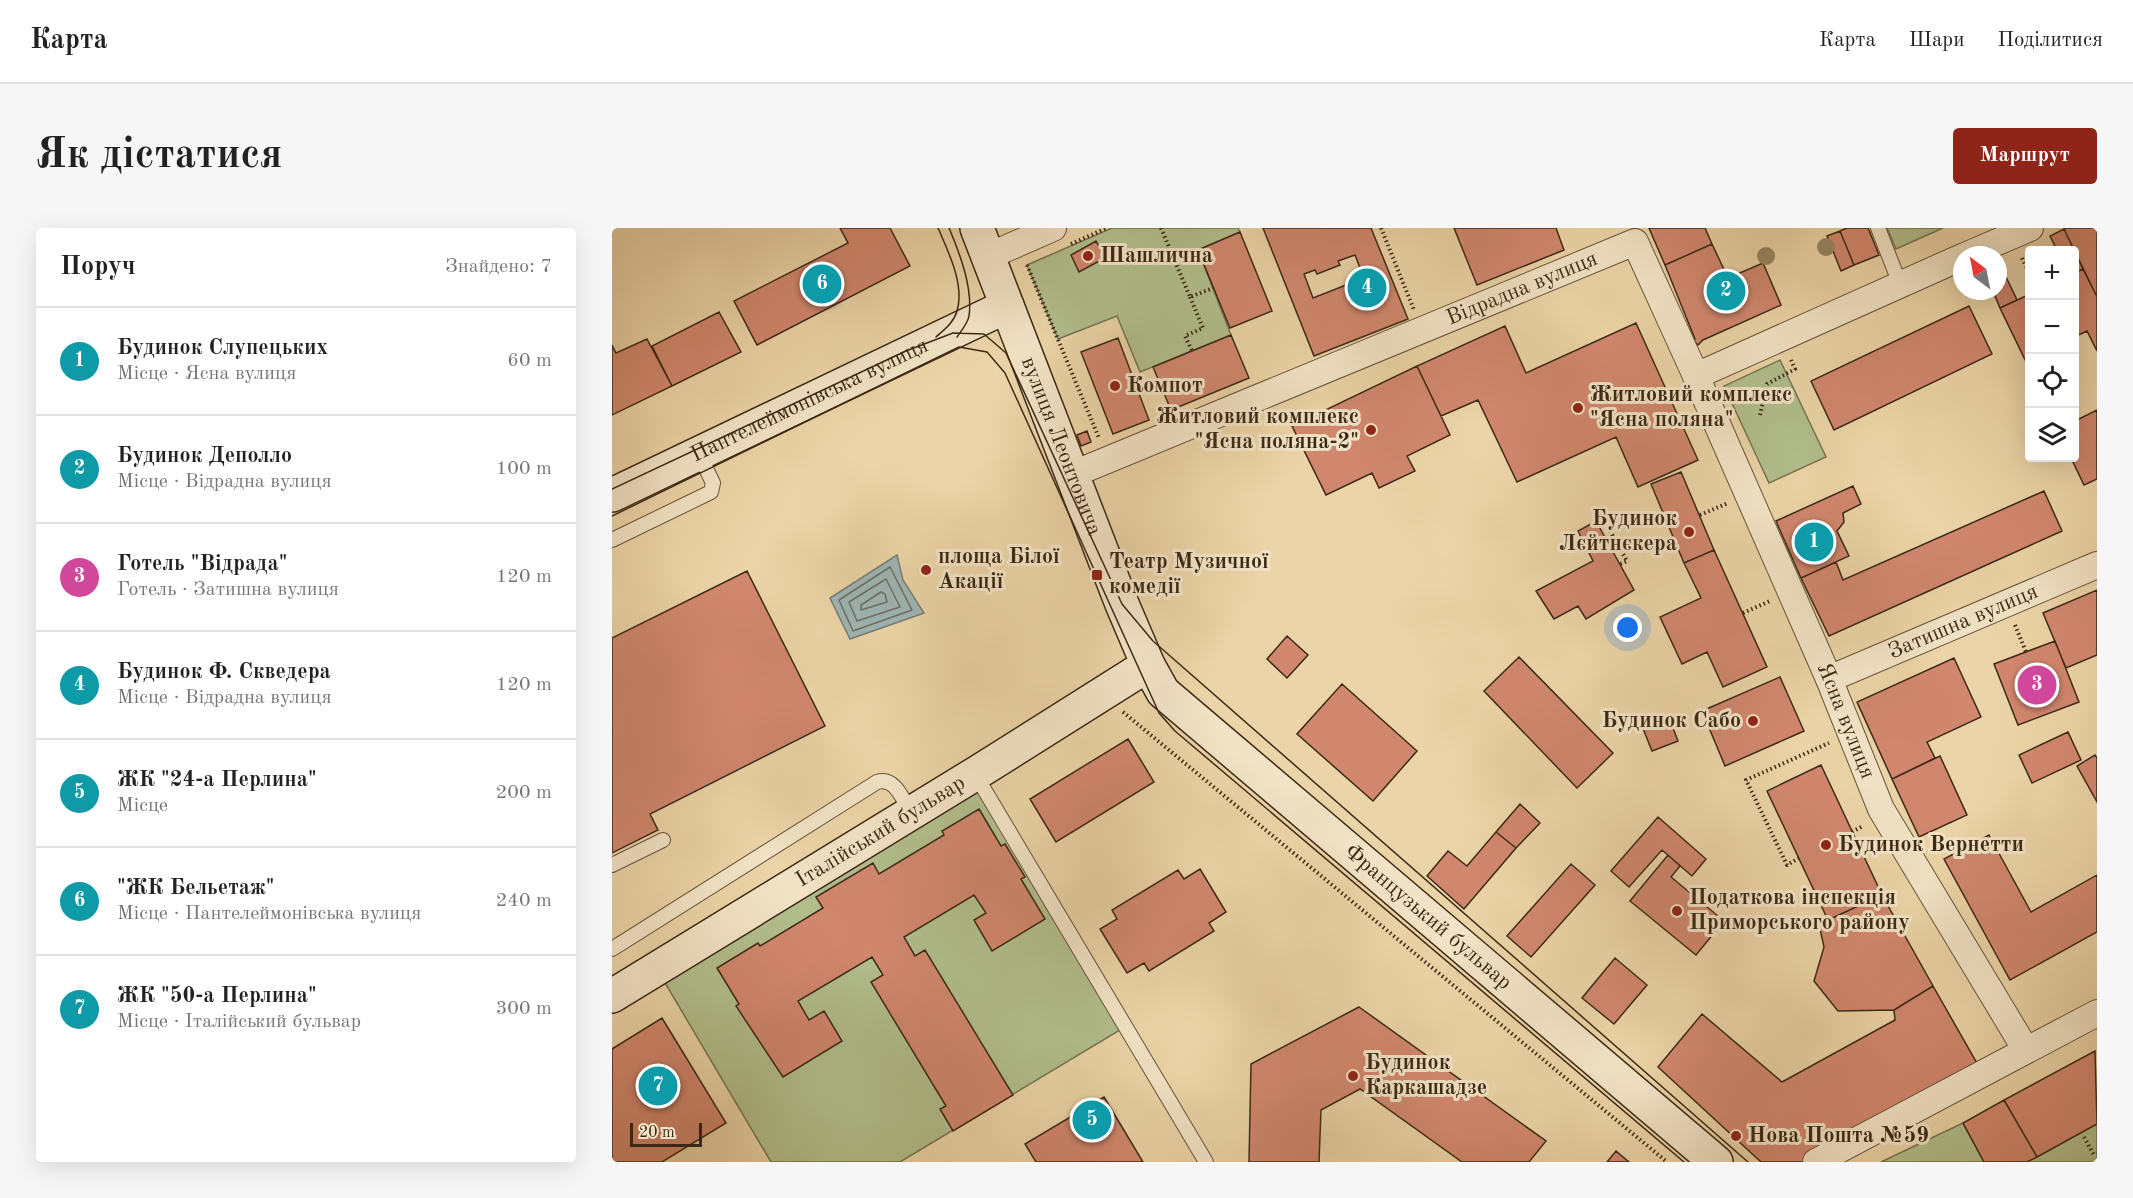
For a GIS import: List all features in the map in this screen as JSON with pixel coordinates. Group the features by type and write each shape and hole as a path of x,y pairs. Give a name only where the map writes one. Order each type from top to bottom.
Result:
{"street":[{"path":"1988,246 2030,228"},
{"path":"983,242 1060,237"},
{"name":"вулиця Леонтовича","path":"983,242 1071,475 1148,665"},
{"name":"Відрадна вулиця","path":"1071,475 1635,242 1696,376"},
{"path":"1696,376 1953,261"},
{"name":"Пантелеймонівська вулиця","path":"612,495 1007,306"},
{"name":"Ясна вулиця","path":"1696,376 1829,679 1881,809 2026,1050"},
{"name":"Затишна вулиця","path":"1829,679 2097,566"},
{"name":"Італійський бульвар","path":"612,996 975,774 1148,665"},
{"name":"Французький бульвар","path":"1148,665 1163,692 1716,1162"},
{"path":"1816,1162 2097,1013"}],"lane":[{"path":"1878,228 1900,284"},
{"path":"612,540 711,492 713,483 699,454"},
{"path":"975,774 1206,1162"},
{"path":"612,949 877,782 884,780 891,782 911,813"},
{"path":"612,865 663,840"}],"path":[{"path":"1060,237 1107,228"},
{"path":"1161,228 1203,328 1185,336 1192,351"},
{"path":"1381,228 1416,315"},
{"path":"1037,260 1027,265 1104,450"},
{"path":"1190,297 1213,288"},
{"path":"1760,414 1767,384 1795,369 1788,353"},
{"path":"1700,515 1734,500"},
{"path":"1601,514 1627,561 1620,564"},
{"path":"1743,613 1776,598"},
{"path":"1116,714 1123,712 1667,1162"},
{"path":"1799,858 1787,865 1746,780 1835,740"},
{"path":"2084,1137 2094,1155"}],"green space":[{"path":"1112,228 1238,228 1240,232 1198,250 1231,335 1140,372 1117,316 1058,339 1027,265"},
{"path":"1887,228 1943,228 1896,249"},
{"path":"1780,360 1826,457 1769,483 1724,386"},
{"path":"973,779 1120,1030 900,1162 771,1162 658,971"},
{"path":"1963,1123 1984,1162 1881,1162"},
{"path":"2097,1124 2097,1162 2027,1162 2037,1157"}],"water":[{"path":"897,555 903,580 924,613 850,639 830,598"}],"building":[{"path":"840,228 890,228 910,266 757,345 734,301 848,243"},
{"path":"1263,228 1371,228 1408,319 1314,356","holes":["1355,255 1364,278 1313,298 1304,274 1315,270 1317,274 1340,265 1338,261"]},
{"path":"1454,228 1556,228 1564,250 1477,285"},
{"path":"1649,228 1705,228 1712,244 1665,265"},
{"path":"1847,228 1868,228 1879,255 1854,265 1840,231"},
{"path":"2097,228 2097,297 2079,260 2079,246 2072,246 2064,229"},
{"path":"2064,229 2072,246 2055,246 2050,236"},
{"path":"1840,231 1854,265 1841,271 1827,236"},
{"path":"1240,232 1272,311 1230,328 1198,250"},
{"name":"Шашлична","path":"1096,241 1105,258 1079,272 1071,255"},
{"path":"1712,244 1728,278 1763,263 1781,305 1703,340 1698,345 1694,341 1665,265"},
{"path":"2083,269 2097,297 2097,351 2087,331 2079,335 2079,271"},
{"path":"2007,279 2017,300 2000,308 1997,300 2007,300"},
{"path":"2025,296 2025,360 2000,308"},
{"path":"1969,306 1992,354 1834,430 1811,381"},
{"path":"719,312 741,352 672,386 652,346"},
{"name":"Житловий комплекс \"Ясна поляна\"","path":"1636,323 1698,460 1638,487 1616,437 1517,482 1478,400 1441,416 1417,366 1505,326 1526,373"},
{"path":"1231,335 1249,378 1171,410 1153,367"},
{"name":"Компот","path":"1118,338 1149,420 1113,434 1081,352"},
{"path":"647,339 672,386 612,415 612,345 616,353"},
{"name":"Житловий комплекс \"Ясна поляна-2\"","path":"1417,366 1450,435 1407,456 1415,471 1379,488 1372,473 1326,495 1292,426"},
{"path":"2097,410 2097,479 2084,485 2073,462 2079,462 2079,419"},
{"path":"1087,431 1091,442 1081,446 1077,435"},
{"name":"Будинок Лєйтнєкера","path":"1681,472 1714,550 1684,563 1651,484"},
{"path":"1853,486 1861,504 1843,513 1844,522 1837,531 1849,556 1801,578 1776,521"},
{"path":"2044,491 2062,531 1829,636 1801,578 1836,562 1843,580"},
{"path":"1596,521 1634,590 1586,619 1578,606 1554,619 1536,591 1593,561 1578,531"},
{"path":"1714,550 1767,667 1723,687 1707,652 1682,664 1660,617 1701,598 1684,563"},
{"path":"747,571 825,726 650,814 658,830 612,853 612,638"},
{"path":"2097,590 2097,655 2066,668 2043,613"},
{"path":"1287,636 1308,655 1287,678 1267,659"},
{"path":"2055,641 2079,702 2018,725 1994,664"},
{"path":"1519,657 1613,753 1577,788 1484,691"},
{"path":"1954,658 1981,717 1927,742 1935,758 1892,779 1857,702"},
{"name":"Будинок Сабо","path":"1780,677 1804,731 1725,766 1702,711"},
{"path":"1342,684 1417,751 1373,801 1297,734"},
{"path":"1668,715 1678,741 1652,751 1642,726"},
{"path":"2068,732 2081,760 2032,783 2019,755"},
{"path":"1128,739 1154,782 1056,842 1030,799"},
{"path":"2095,755 2097,758 2097,802 2077,766"},
{"path":"1940,756 1967,815 1919,837 1892,779"},
{"name":"Будинок Вернетти","path":"1821,765 1882,895 1828,920 1767,791"},
{"path":"1520,804 1540,823 1516,848 1496,832"},
{"path":"979,809 1001,846 1005,844 1025,877 1021,879 1045,919 992,951 974,920 986,913 974,895 904,937 915,956 925,950 1013,1095 953,1131 940,1109 946,1106 871,982 883,975 872,957 798,1001 809,1020 824,1011 842,1041 783,1077 736,1006 739,1004 717,968 758,943 760,946 823,908 816,897 873,863 879,874 944,835 942,831"},
{"path":"1658,817 1706,859 1692,876 1662,850 1629,887 1611,871"},
{"path":"1496,832 1516,848 1464,909 1427,876 1448,851 1467,866"},
{"path":"1989,835 2031,912 2097,875 2097,932 2010,980 1944,859"},
{"name":"Податкова інспекція Приморського району","path":"1668,855 1680,866 1671,877 1724,921 1696,955 1630,901"},
{"path":"1571,864 1595,885 1531,957 1507,936"},
{"path":"1200,869 1226,912 1209,923 1214,931 1149,971 1144,963 1127,973 1100,929 1117,919 1112,910 1178,870 1184,879"},
{"path":"1882,895 1933,986 1894,1010 1838,1011 1814,981 1824,947 1820,929 1828,920"},
{"name":"Податкова інспекція Приморського району","path":"1615,958 1647,985 1614,1024 1582,998"},
{"path":"1933,986 1978,1065 1808,1162 1761,1162 1658,1067 1702,1014 1782,1082 1895,1020 1894,1010"},
{"name":"Будинок Каркашадзе","path":"1359,1007 1546,1141 1529,1162 1462,1162 1360,1089 1321,1110 1319,1162 1249,1162 1251,1064"},
{"path":"662,1018 726,1123 662,1162 612,1162 612,1049"},
{"path":"2095,1051 2097,1124 2037,1157 2004,1100"},
{"path":"1104,1097 1143,1162 1036,1162 1025,1144"},
{"path":"2004,1100 2037,1157 2027,1162 1984,1162 1963,1123"},
{"path":"1616,1151 1629,1162 1607,1162"}],"tram line":[{"path":"936,337 954,319 959,301 954,268 938,228"},
{"path":"949,228 961,260 970,305 968,319 957,337"},
{"path":"612,489 906,351 953,333 984,334 1006,353 1122,604 1153,641 1748,1162"},
{"path":"612,516 959,347 987,352 1005,373 1159,713 1175,731 1684,1162"}],"place":[{"name":"Шашлична","path":"1088,256"},
{"name":"\"ЖК Бельетаж\"","path":"822,284"},
{"name":"Будинок Ф. Скведера","path":"1367,288"},
{"name":"Будинок Деполло","path":"1726,291"},
{"name":"Компот","path":"1115,386"},
{"name":"Житловий комплекс \"Ясна поляна\"","path":"1578,408"},
{"name":"Житловий комплекс \"Ясна поляна-2\"","path":"1371,430"},
{"name":"Будинок Лєйтнєкера","path":"1689,532"},
{"name":"Будинок Слупецьких","path":"1814,542"},
{"name":"площа Білої Акації","path":"926,570"},
{"name":"Театр Музичної комедії","path":"1097,575"},
{"name":"Готель \"Відрада\"","path":"2037,685"},
{"name":"Будинок Сабо","path":"1753,721"},
{"name":"Будинок Вернетти","path":"1826,845"},
{"name":"Податкова інспекція Приморського району","path":"1677,911"},
{"name":"Будинок Каркашадзе","path":"1353,1076"},
{"name":"ЖК \"50-а Перлина\"","path":"658,1086"},
{"name":"ЖК \"24-а Перлина\"","path":"1092,1120"},
{"name":"Нова Пошта №59","path":"1736,1136"}]}
